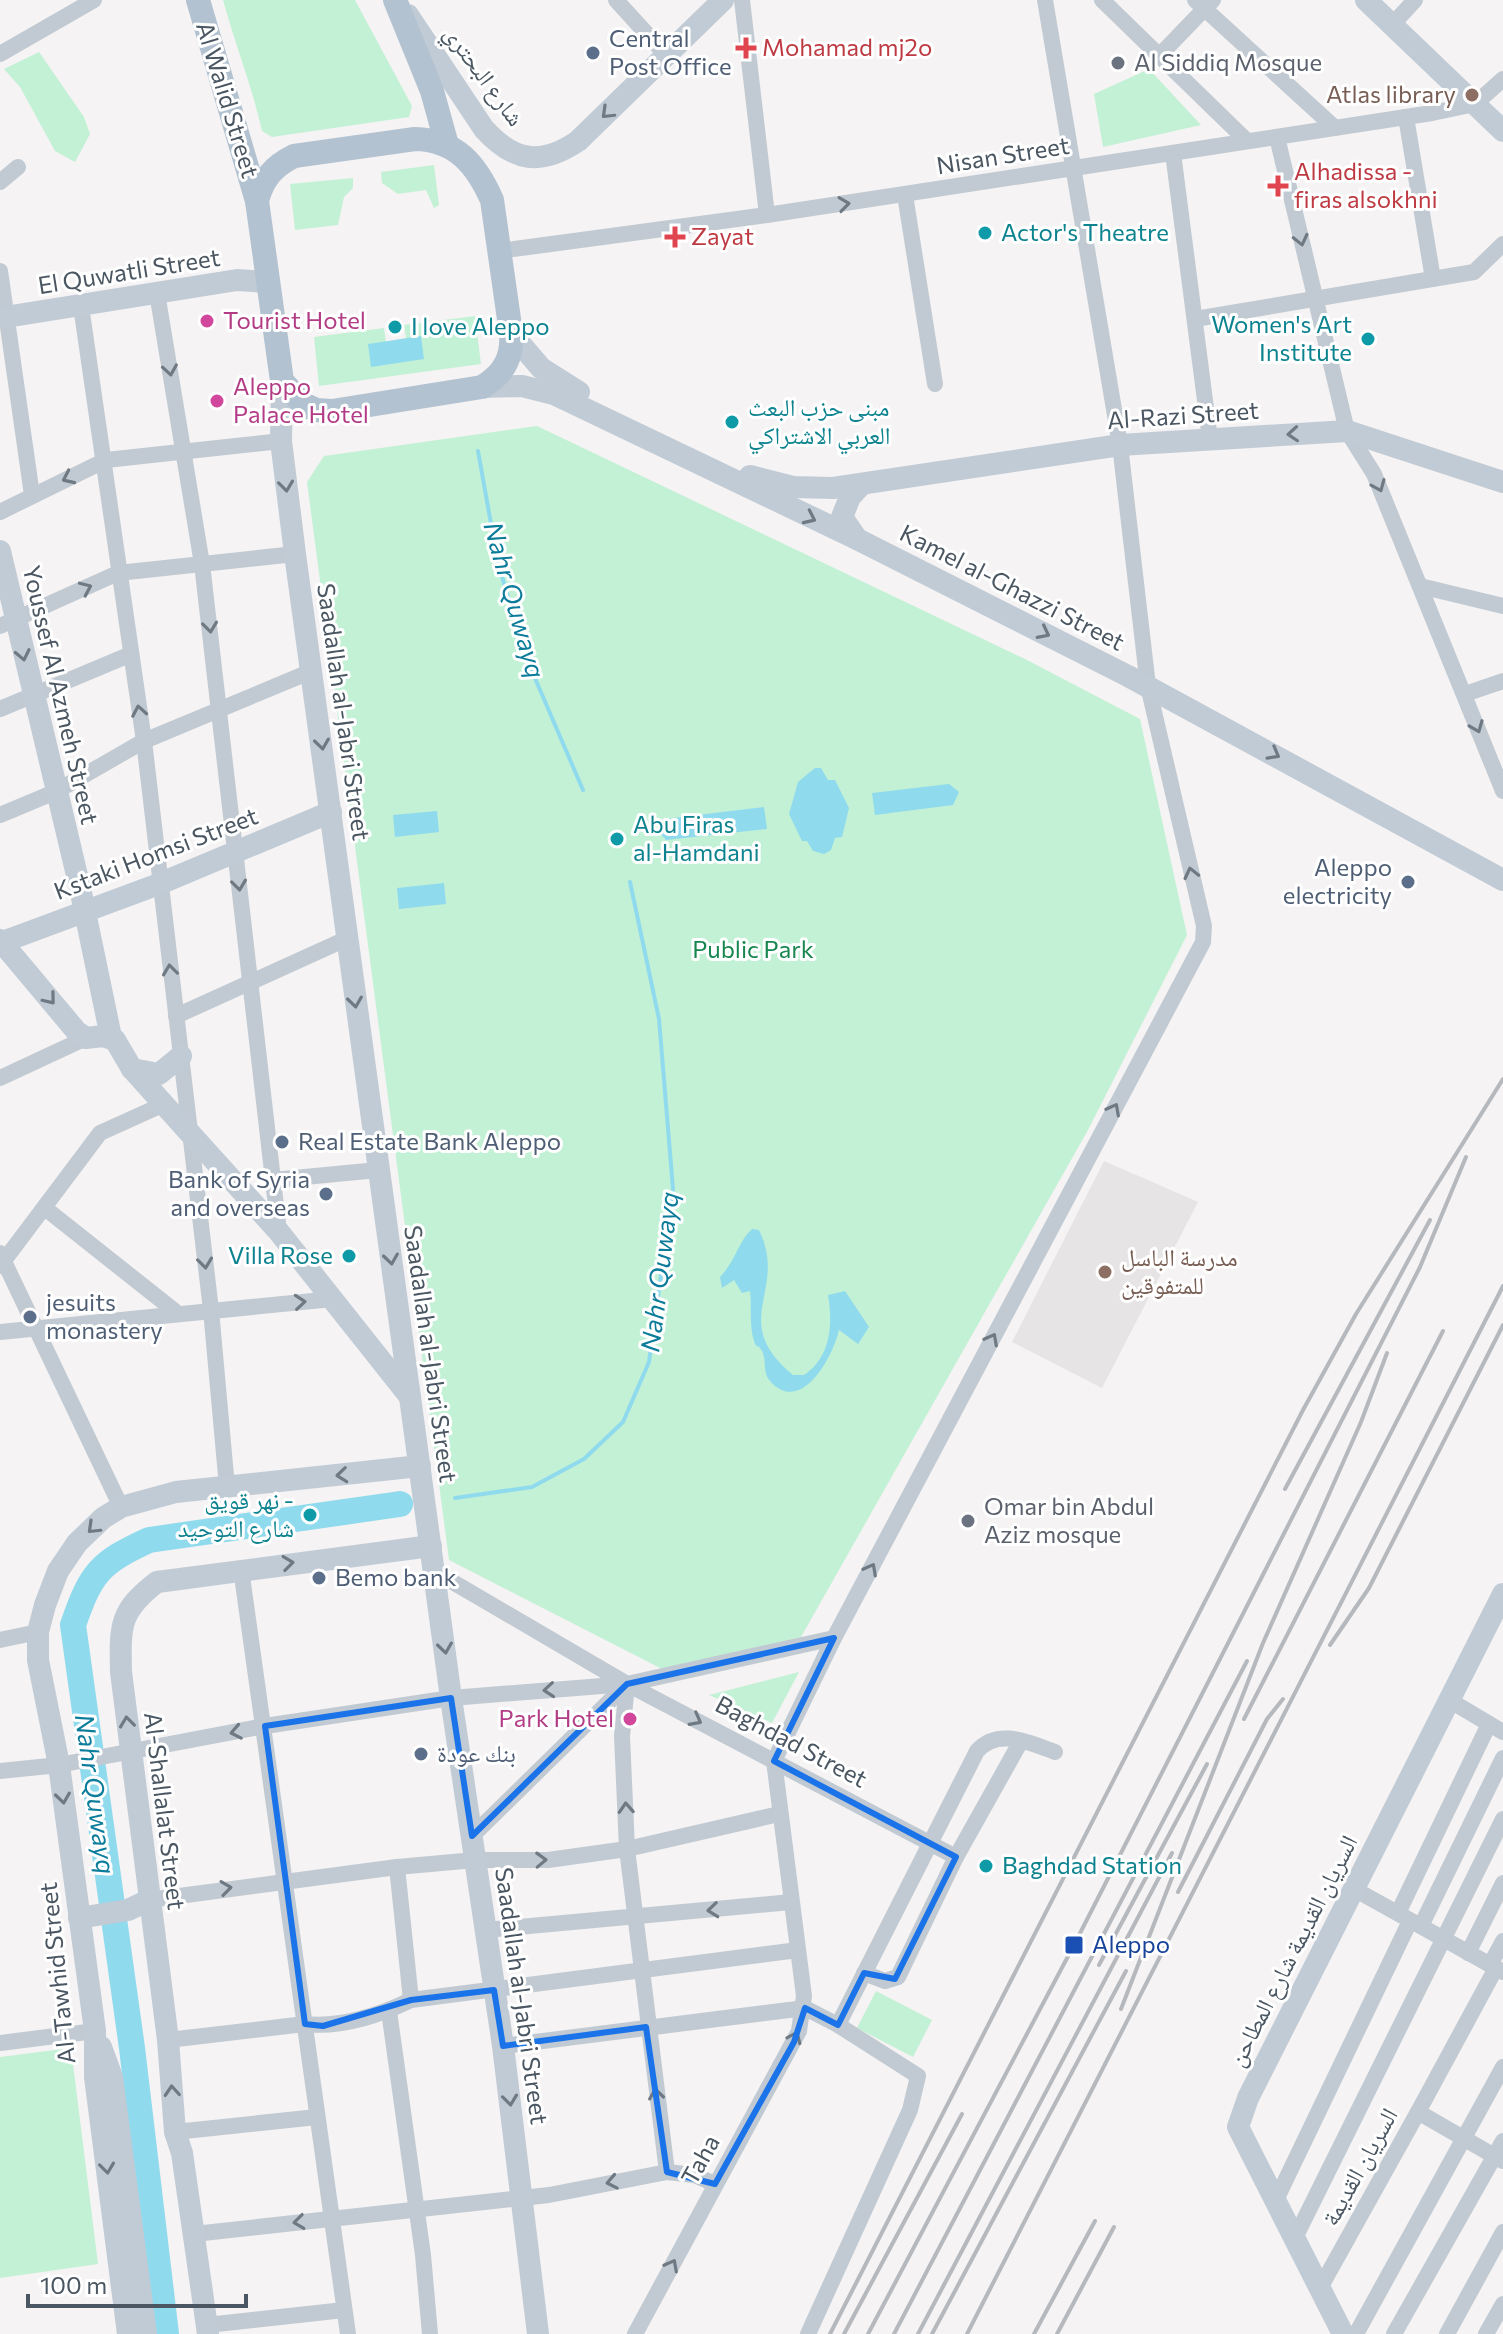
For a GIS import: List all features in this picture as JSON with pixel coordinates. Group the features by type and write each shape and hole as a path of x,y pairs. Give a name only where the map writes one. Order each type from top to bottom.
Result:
{"main road":[{"name":"Al Walid Street","path":"198,0 257,201"},
{"path":"397,0 432,91 447,145"},
{"name":"شارع البحتري","path":"397,0 484,129 499,145 516,154 557,155 578,141 723,0"},
{"path":"1366,0 1503,131"},
{"path":"415,139 447,145 463,154 484,181 492,200 511,333 506,365 482,387 332,411 316,410 303,404 282,381 257,201 268,174 294,156 415,139"},
{"name":"El Quwatli Street","path":"3,318 237,280 267,282"},
{"path":"511,333 541,368 567,386 758,480 811,488 861,485"},
{"name":"Saadallah al-Jabri Street","path":"282,381 281,441 295,554 451,1698 503,2046 538,2334"},
{"name":"Kamel al-Ghazzi Street","path":"482,387 522,386 554,394 857,539 1148,686 1503,880"},
{"name":"Al-Razi Street","path":"861,485 1120,445 1347,431 1503,482"},
{"path":"857,539 842,517 850,497 861,485"},
{"name":"Youssef Al Azmeh Street","path":"0,551 7,623 31,694 84,909 111,1037"},
{"name":"Kstaki Homsi Street","path":"1,941 159,884 331,812"},
{"path":"1,941 77,1032 86,1038 111,1037 162,1105 189,1130 279,1232 410,1397"},
{"path":"132,1069 159,1074 181,1056"},
{"name":"Al-Tawhid Street","path":"128,2334 95,2077 95,2031 82,1917 59,1765 38,1660 38,1632 58,1571 77,1543 103,1518 121,1507 176,1492 420,1466"},
{"name":"Al-Shallalat Street","path":"203,2331 194,2234 175,2132 168,2040 130,1753 120,1628 133,1601 157,1582 431,1546"},
{"name":"السريان القديمة شارع المطاحن","path":"1343,2334 1238,2127 1248,2098 1503,1594"},
{"path":"82,1917 128,1910 149,1900"},
{"path":"95,2031 112,2077 146,2334"},
{"path":"175,2132 173,2152 203,2331"}],"street":[{"path":"1,52 94,0"},
{"path":"616,0 666,55"},
{"path":"742,0 767,215"},
{"path":"805,2008 774,1761 834,1638 1203,942 1204,926 1148,686 1120,445 1076,169 1045,0"},
{"path":"1102,0 1247,141"},
{"path":"1385,0 1392,25"},
{"path":"1392,25 1415,0"},
{"path":"1159,56 1204,3 1335,128"},
{"path":"1475,104 1503,79"},
{"name":"Nisan Street","path":"499,251 905,195 1475,104"},
{"path":"1406,117 1433,279"},
{"path":"1277,137 1347,431 1374,474 1503,791"},
{"path":"1173,153 1210,439"},
{"path":"0,182 18,167"},
{"path":"905,195 935,384"},
{"path":"1195,319 1474,272 1503,244"},
{"path":"0,271 3,318 32,495"},
{"path":"157,293 202,564 279,1232"},
{"path":"81,306 106,460 129,655 144,741 211,1310 227,1487"},
{"path":"0,512 106,460 281,441"},
{"path":"7,623 118,573 295,554"},
{"path":"1420,586 1503,606"},
{"path":"0,709 129,655"},
{"path":"0,815 55,792 144,741 312,671"},
{"path":"1465,694 1503,681"},
{"path":"176,1016 346,939"},
{"path":"0,1078 86,1038"},
{"path":"121,1507 38,1327 1,1260 46,1209 100,1133 162,1105"},
{"path":"273,1180 378,1170"},
{"path":"46,1209 176,1312"},
{"path":"0,1332 176,1312 333,1299"},
{"path":"241,1569 287,1880 348,2334"},
{"name":"Baghdad Street","path":"434,1571 627,1684 956,1857"},
{"path":"0,1640 38,1632"},
{"path":"0,1771 59,1765 265,1726 451,1698 627,1684 834,1638"},
{"path":"472,1836 627,1684"},
{"path":"627,1684 622,1736 627,1849 637,1917 646,2027 667,2172"},
{"path":"1276,2200 1496,1728 1449,1700"},
{"path":"838,2025 983,1744 1005,1738 1055,1752"},
{"path":"864,1973 885,1981 898,1977 956,1857 1021,1741"},
{"path":"1409,1920 1503,1758"},
{"path":"149,1900 397,1867 475,1860 548,1860 627,1849 779,1814"},
{"path":"1295,2238 1503,1819"},
{"path":"397,1867 411,2000"},
{"path":"1468,1953 1503,1883"},
{"path":"1354,1889 1496,1968"},
{"path":"486,1930 791,1902"},
{"path":"1418,2112 1496,1968 1503,1941"},
{"path":"168,2040 305,2024 323,2026 389,2011 411,2000 798,1950"},
{"path":"503,2046 805,2008 838,2025 918,2076 910,2110 808,2334"},
{"name":"Taha","path":"635,2334 794,2042 805,2008"},
{"path":"389,2011 430,2334"},
{"path":"0,2043 95,2031"},
{"path":"1356,2334 1503,2067"},
{"name":"السريان القديمة","path":"1319,2290 1418,2112 1499,2159"},
{"path":"175,2132 317,2117"},
{"path":"1394,2334 1499,2159 1503,2141"},
{"path":"194,2234 549,2195 667,2172 694,2175 715,2184"},
{"path":"1447,2334 1503,2232"},
{"path":"1486,2334 1503,2304"},
{"path":"203,2331 344,2310"}],"highlighted area":[{"path":"834,1638 774,1761 956,1857 895,1979 864,1973 838,2025 805,2008 794,2042 715,2184 667,2172 646,2027 503,2046 494,1990 411,2000 323,2026 305,2024 265,1726 451,1698 472,1836 627,1684"}],"shaded area":[{"name":"مدرسة الباسل للمتفوقين","path":"1104,1161 1198,1202 1102,1388 1012,1342"}],"green space":[{"path":"223,0 355,0 412,106 409,117 272,137 262,131"},
{"path":"39,52 84,117 90,134 75,162 55,151 20,87 4,69"},
{"path":"1149,69 1201,125 1103,147 1094,94"},
{"path":"434,165 439,205 434,208 426,190 398,194 382,183 381,172"},
{"path":"353,178 353,188 344,197 338,225 295,230 290,184"},
{"path":"475,316 481,364 319,386 314,337 384,328 386,342 406,338 404,325"},
{"name":"Public Park","path":"537,426 1025,659 1140,719 1187,935 1088,1130 801,1637 666,1671 449,1560 307,482 324,456"},
{"path":"799,1672 772,1723 709,1695"},
{"path":"876,1991 932,2020 913,2057 857,2028"},
{"path":"71,2048 98,2264 0,2278 0,2057"}],"water":[{"path":"421,336 424,359 371,367 368,344"},
{"path":"815,768 821,768 828,780 835,780 849,808 842,837 835,838 831,850 824,854 813,851 807,841 802,841 789,814 798,782"},
{"path":"949,784 959,792 953,805 875,815 872,793"},
{"path":"764,807 767,829 666,840 658,831 665,819"},
{"path":"437,811 439,832 395,837 393,815"},
{"path":"444,883 446,904 399,909 397,888"},
{"path":"752,1229 759,1230 766,1252 768,1271 761,1321 764,1338 774,1356 793,1375 804,1375 813,1368 825,1349 830,1328 828,1295 845,1291 869,1327 858,1344 839,1330 823,1367 814,1379 793,1392 782,1390 770,1381 765,1370 761,1349 752,1335 750,1291 742,1293 734,1280 722,1288 720,1277"}],"waterway":[{"name":"Nahr Quwayq","path":"478,451 498,563 525,655 583,790"},
{"name":"Nahr Quwayq","path":"455,1498 532,1487 584,1459 623,1422 649,1362 673,1189 659,1019 630,882"},
{"name":"Nahr Quwayq","path":"166,2334 132,2048 73,1625 85,1593 99,1572 108,1563 149,1540 400,1504"}],"railway":[{"path":"830,2334 1303,1410 1356,1314 1503,1079"},
{"path":"868,2334 1074,1945 1420,1267 1466,1157"},
{"path":"1285,1489 1430,1220"},
{"path":"967,2334 1503,1286"},
{"path":"1330,1645 1369,1588 1503,1325"},
{"path":"1244,1719 1443,1331"},
{"path":"1121,2009 1263,1643 1361,1422 1387,1353"},
{"path":"894,2334 1247,1661"},
{"path":"1178,1892 1267,1719 1283,1699"},
{"path":"1099,1965 1207,1764"},
{"path":"918,2334 1172,1853"},
{"path":"932,2334 1126,1971"},
{"path":"844,2334 962,2114"},
{"path":"1034,2334 1095,2221"},
{"path":"1057,2334 1114,2227"}],"place":[{"name":"Mohamad mj2o","path":"746,48"},
{"name":"Central Post Office","path":"593,53"},
{"name":"Al Siddiq Mosque","path":"1118,63"},
{"name":"Atlas library","path":"1472,95"},
{"name":"Alhadissa - firas alsokhni","path":"1278,186"},
{"name":"Actor's Theatre","path":"985,233"},
{"name":"Zayat","path":"675,237"},
{"name":"Tourist Hotel","path":"207,321"},
{"name":"I love Aleppo","path":"395,327"},
{"name":"Women's Art Institute","path":"1368,339"},
{"name":"Aleppo Palace Hotel","path":"217,401"},
{"name":"مبنى حزب البعث العربي الاشتراكي","path":"732,422"},
{"name":"Abu Firas al-Hamdani","path":"617,839"},
{"name":"Aleppo electricity","path":"1408,882"},
{"name":"Real Estate Bank Aleppo","path":"282,1142"},
{"name":"Bank of Syria and overseas","path":"326,1194"},
{"name":"Villa Rose","path":"349,1256"},
{"name":"مدرسة الباسل للمتفوقين","path":"1105,1272"},
{"name":"jesuits monastery","path":"30,1317"},
{"name":"نهر قويق - شارع التوحيد","path":"310,1515"},
{"name":"Omar bin Abdul Aziz mosque","path":"968,1521"},
{"name":"Bemo bank","path":"319,1578"},
{"name":"Park Hotel","path":"630,1719"},
{"name":"بنك عودة","path":"421,1754"},
{"name":"Baghdad Station","path":"986,1866"},
{"name":"Aleppo","path":"1074,1945"}]}
